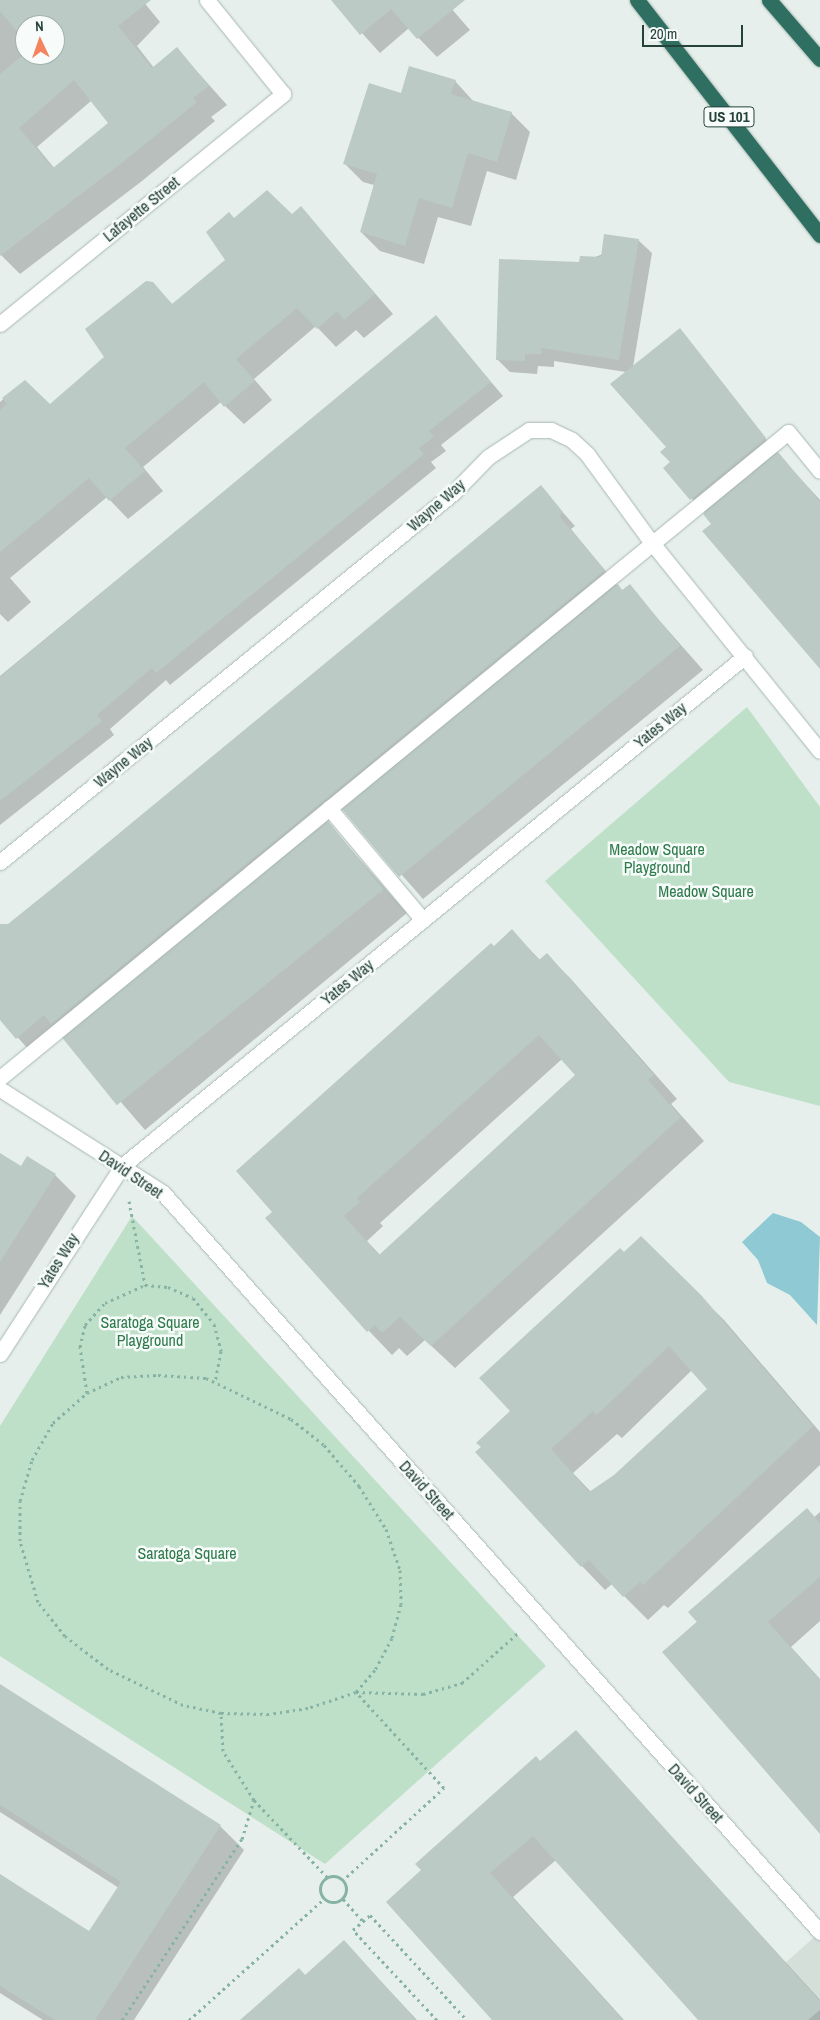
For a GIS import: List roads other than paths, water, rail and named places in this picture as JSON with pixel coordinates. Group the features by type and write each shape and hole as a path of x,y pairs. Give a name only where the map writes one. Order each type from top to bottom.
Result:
{"highway":[{"name":"US 101","path":"637,0 820,235"},
{"path":"769,0 820,59"}],"street":[{"name":"Lafayette Street","path":"0,324 283,94 207,0"},
{"name":"Wayne Way","path":"0,862 453,493 488,457 529,430 551,430 572,440 652,543 820,751"},
{"path":"0,1078 788,432 820,471"},
{"name":"Yates Way","path":"0,1354 122,1166 745,656"},
{"path":"329,808 423,920"},
{"name":"David Street","path":"0,1089 163,1193 820,1932"}],"water":[{"path":"773,1213 801,1222 820,1237 817,1325 790,1295 767,1283 758,1260 742,1242"}],"park label":[{"name":"Meadow Square Playground","path":"657,858"},
{"name":"Meadow Square","path":"706,891"},
{"name":"Saratoga Square Playground","path":"150,1331"},
{"name":"Saratoga Square","path":"187,1553"}]}
